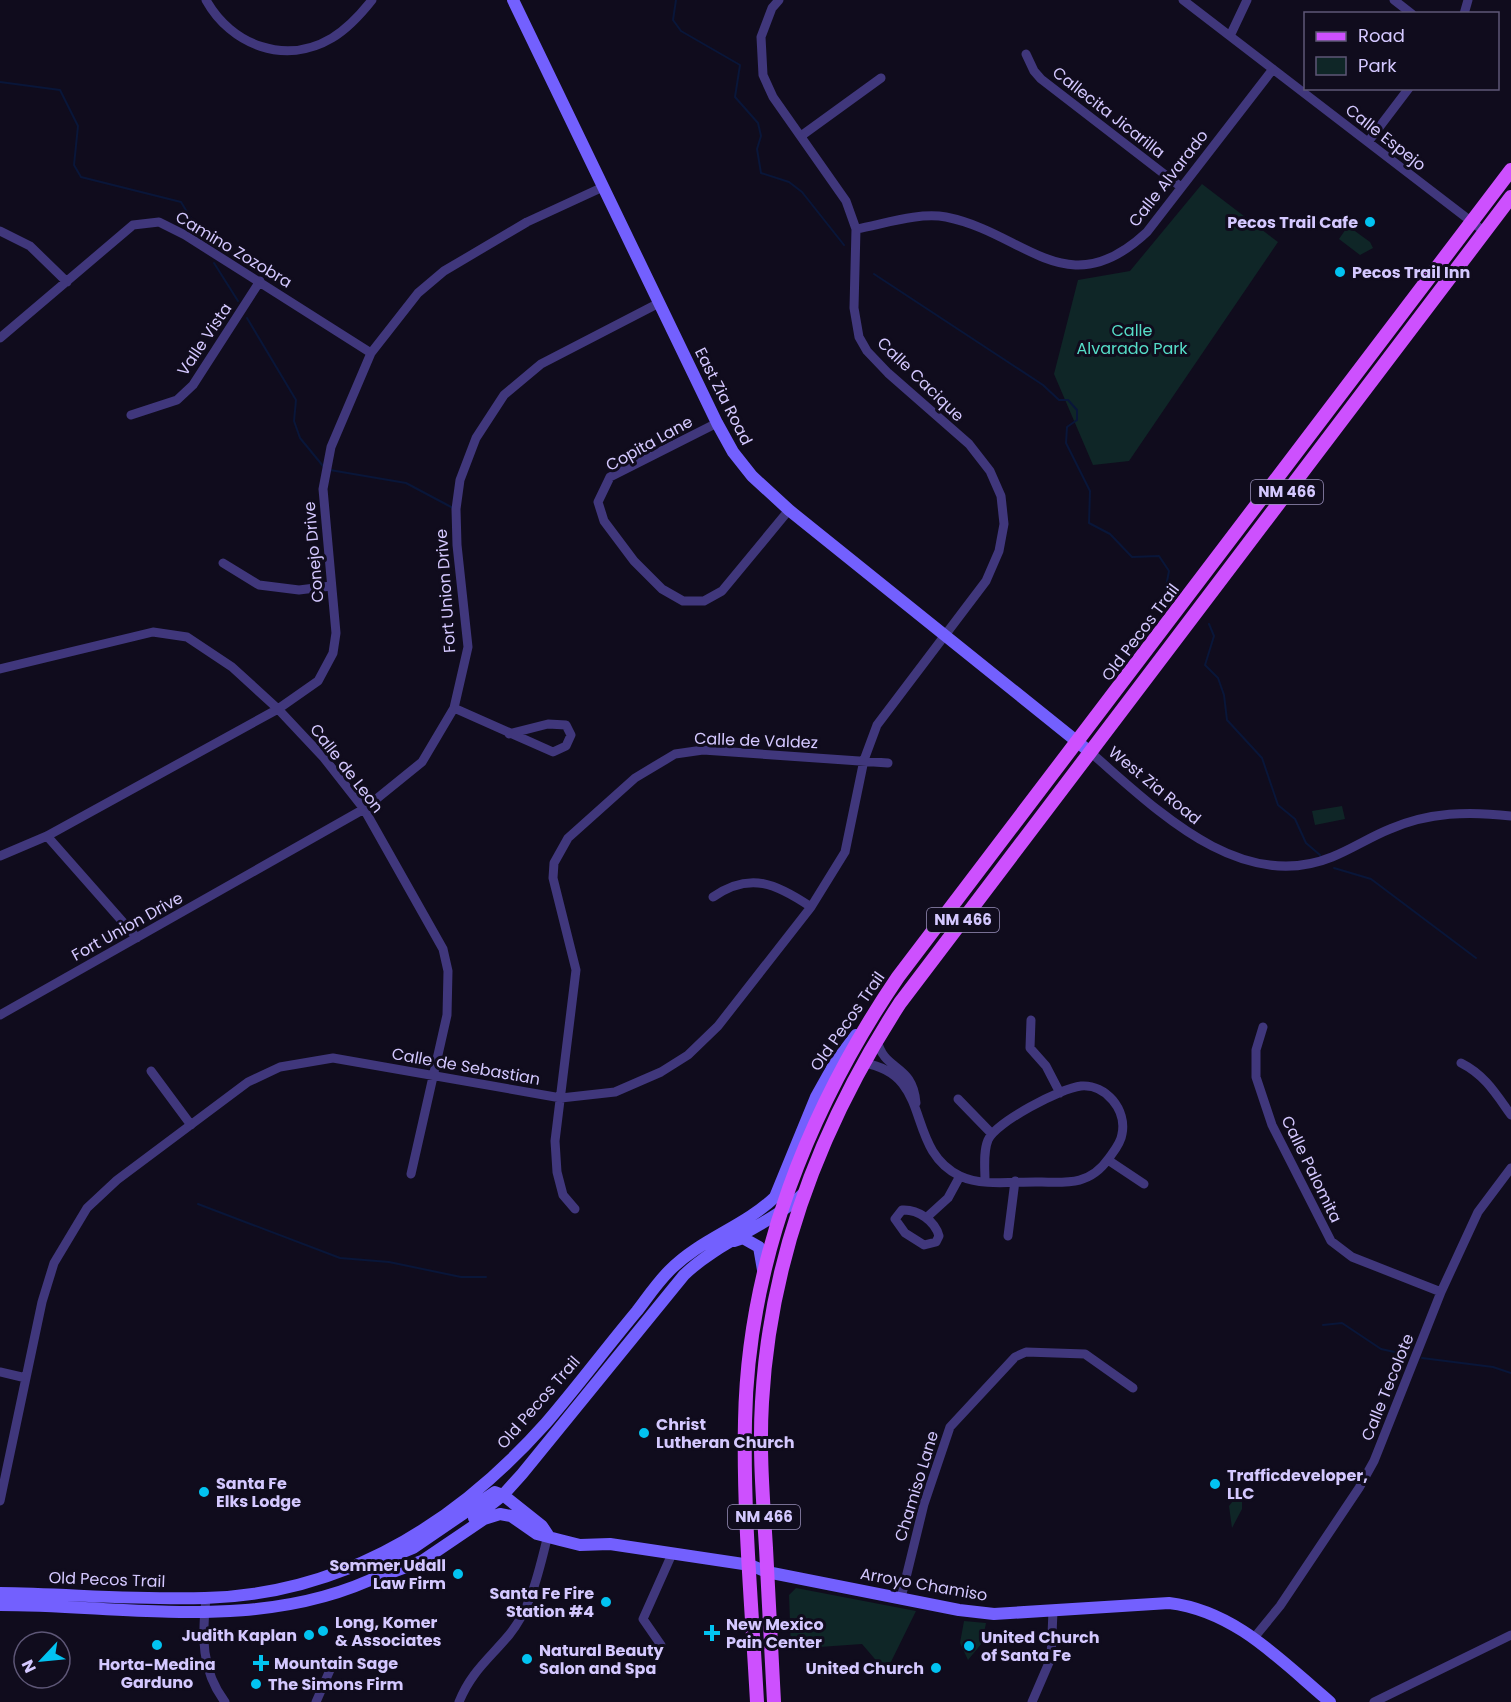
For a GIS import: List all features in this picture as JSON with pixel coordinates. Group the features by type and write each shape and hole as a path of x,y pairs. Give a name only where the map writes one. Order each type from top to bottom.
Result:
{"main road":[{"name":"Old Pecos Trail","path":"872,1016 898,977 1511,170"},
{"name":"Old Pecos Trail","path":"805,1192 828,1133 863,1063 913,986 1511,197"},
{"path":"863,1063 861,1047 898,977"},
{"name":"NM 466","path":"757,1702 744,1420 748,1369 764,1277 779,1213 813,1126 840,1069 872,1016"},
{"name":"NM 466","path":"774,1702 761,1463 762,1402 767,1354 783,1266 805,1192"}],"street":[{"path":"206,0 218,19 234,34 255,45 282,50 305,48 332,38 372,0"},
{"name":"East Zia Road","path":"513,0 717,423 747,469 789,510 944,637 1090,752"},
{"name":"Calle Cacique","path":"779,0 772,8 761,37 763,75 773,97 846,201 856,229 854,308 859,337 867,351 969,444 990,471 1002,501 1004,524 999,551 986,581 944,637"},
{"name":"Calle Espejo","path":"1183,0 1485,232"},
{"path":"1230,36 1247,0"},
{"path":"1394,0 1409,12"},
{"name":"Callecita Jicarilla","path":"1026,54 1034,71 1041,79 1181,187"},
{"name":"Calle Alvarado","path":"856,229 927,216 943,217 975,226 1050,261 1088,265 1128,250 1147,232 1273,69"},
{"path":"801,136 881,78"},
{"path":"1368,142 1407,90"},
{"name":"Conejo Drive","path":"0,856 47,836 278,709 318,681 333,653 336,633 323,511 326,469 331,447 347,405 371,353 418,293 444,271 527,222 603,187"},
{"name":"Camino Zozobra","path":"0,338 133,225 159,222 260,282 371,353"},
{"path":"0,231 30,246 67,282"},
{"name":"Valle Vista","path":"131,415 177,400 193,385 260,282"},
{"name":"Fort Union Drive","path":"0,1015 364,809 422,762 454,708 468,647 455,528 457,494 476,438 504,395 541,364 659,303"},
{"name":"Copita Lane","path":"717,423 610,477 598,502 604,522 634,561 662,589 683,601 704,601 722,591 789,510"},
{"path":"223,563 259,585 299,590 331,586"},
{"name":"Calle de Leon","path":"0,669 153,632 187,638 232,667 278,709 324,758 364,809 442,950 448,971 447,1015 411,1174"},
{"name":"Calle de Sebastian","path":"0,1501 42,1302 54,1263 87,1208 117,1180 248,1082 280,1067 333,1058 561,1098 615,1092 661,1072 688,1055 718,1026 811,907 845,852 864,760 877,725 944,637"},
{"path":"454,708 509,734 554,752 566,746 571,735 566,725 554,723 509,734"},
{"name":"Calle de Valdez","path":"575,1209 563,1195 556,1172 555,1142 576,970 553,878 554,863 568,838 635,778 675,754 703,750 888,763"},
{"name":"West Zia Road","path":"1090,752 1186,831 1224,851 1263,864 1292,866 1314,864 1391,829 1427,818 1465,812 1511,816"},
{"path":"47,836 137,938"},
{"path":"713,897 728,886 760,881 787,891 811,907"},
{"name":"Old Pecos Trail","path":"0,1593 206,1598 276,1590 323,1579 415,1536 462,1504 513,1458 546,1423 671,1269 702,1243 762,1208 775,1197 816,1097 835,1063 872,1016"},
{"path":"1031,1020 1030,1048 1046,1066 1060,1093"},
{"name":"Calle Palomita","path":"1263,1027 1256,1050 1257,1077 1272,1125 1331,1241 1352,1257 1441,1292"},
{"path":"877,1040 882,1056 904,1072 912,1083 916,1109"},
{"path":"863,1063 883,1067 899,1077 906,1086 932,1150 960,1176 985,1181 1068,1183 1083,1181 1096,1173 1108,1160 1123,1132 1122,1119 1113,1100 1090,1087 1073,1088 1013,1118 992,1134 986,1148 985,1181"},
{"path":"1461,1063 1477,1071 1487,1081 1511,1115"},
{"path":"151,1071 191,1125"},
{"path":"958,1099 992,1134"},
{"path":"1108,1160 1144,1184"},
{"name":"Calle Tecolote","path":"1253,1639 1280,1606 1359,1488 1374,1461 1441,1292 1478,1212 1511,1167"},
{"path":"926,1218 948,1198 960,1176"},
{"path":"1008,1236 1015,1181"},
{"name":"Old Pecos Trail","path":"0,1605 70,1605 245,1612 292,1605 376,1578 438,1544 502,1495 670,1290 692,1268 717,1249 779,1213 805,1192"},
{"path":"908,1209 926,1218 937,1229 939,1236 932,1244 924,1245 911,1238 895,1219 898,1212 908,1209"},
{"path":"717,1249 740,1239 751,1241 762,1252 764,1277"},
{"name":"Chamiso Lane","path":"901,1598 924,1504 950,1427 1015,1358 1026,1352 1085,1354 1133,1388"},
{"path":"0,1372 26,1378"},
{"path":"323,1579 360,1570 402,1553 436,1533 488,1495 495,1492 502,1495"},
{"name":"Arroyo Chamiso","path":"502,1495 542,1526 548,1535 580,1545 600,1543 750,1565 767,1572 959,1610 994,1614 1180,1605 1212,1612 1253,1639 1330,1702"},
{"path":"376,1578 422,1561 494,1515 511,1516 537,1534 548,1535 527,1606 509,1635 473,1673 459,1702"},
{"path":"661,1645 643,1619 672,1554"},
{"path":"206,1598 203,1643 206,1667 225,1702"},
{"path":"1032,1702 1051,1658 1053,1611"},
{"path":"1374,1702 1511,1635"},
{"path":"316,1702 330,1670"}],"green space":[{"name":"Calle Alvarado Park","path":"1202,184 1278,242 1129,461 1093,465 1054,374 1078,280 1130,271"},
{"path":"1348,226 1370,242 1373,248 1360,255 1339,239"},
{"path":"1342,806 1345,819 1315,825 1312,811"},
{"path":"1236,1497 1242,1501 1242,1509 1232,1528 1229,1506"},
{"path":"796,1588 916,1611 886,1672 862,1644 791,1649 789,1595"},
{"path":"964,1621 986,1623 982,1643 968,1660 960,1643"}],"waterway":[{"path":"676,0 673,20 681,31 740,65 735,97 758,123 761,136 757,149 761,173 789,182 802,192 844,245"},
{"path":"0,82 60,90 78,126 74,165 81,177 181,202 202,237"},
{"path":"214,263 238,301"},
{"path":"874,274 1043,385 1059,400 1068,400 1077,410 1077,420 1067,427 1066,443 1090,491 1089,523 1110,534 1132,557 1159,556 1169,571 1164,597"},
{"path":"247,318 296,400 294,421 300,438 323,466"},
{"path":"330,470 406,483 453,508"},
{"path":"1209,624 1214,636 1205,665 1218,678 1224,695 1227,720 1262,758 1278,805 1295,819 1306,843 1320,855"},
{"path":"1334,868 1371,879 1476,958"},
{"path":"198,1204 340,1258 389,1262 461,1277 486,1277"},
{"path":"1323,1325 1342,1323 1381,1349 1408,1355"},
{"path":"1422,1358 1493,1367 1511,1373"}],"place":[{"name":"Pecos Trail Cafe","path":"1370,222"},
{"name":"Pecos Trail Inn","path":"1340,272"},
{"name":"Christ Lutheran Church","path":"644,1433"},
{"name":"Trafficdeveloper, LLC","path":"1215,1484"},
{"name":"Santa Fe Elks Lodge","path":"204,1492"},
{"name":"Sommer Udall Law Firm","path":"458,1574"},
{"name":"Santa Fe Fire Station #4","path":"606,1602"},
{"name":"Long, Komer & Associates","path":"323,1631"},
{"name":"New Mexico Pain Center","path":"712,1633"},
{"name":"Judith Kaplan","path":"309,1635"},
{"name":"Horta-Medina Garduno","path":"157,1645"},
{"name":"United Church of Santa Fe","path":"969,1646"},
{"name":"Natural Beauty Salon and Spa","path":"527,1659"},
{"name":"Mountain Sage","path":"261,1663"},
{"name":"United Church","path":"936,1668"},
{"name":"The Simons Firm","path":"256,1684"}]}
